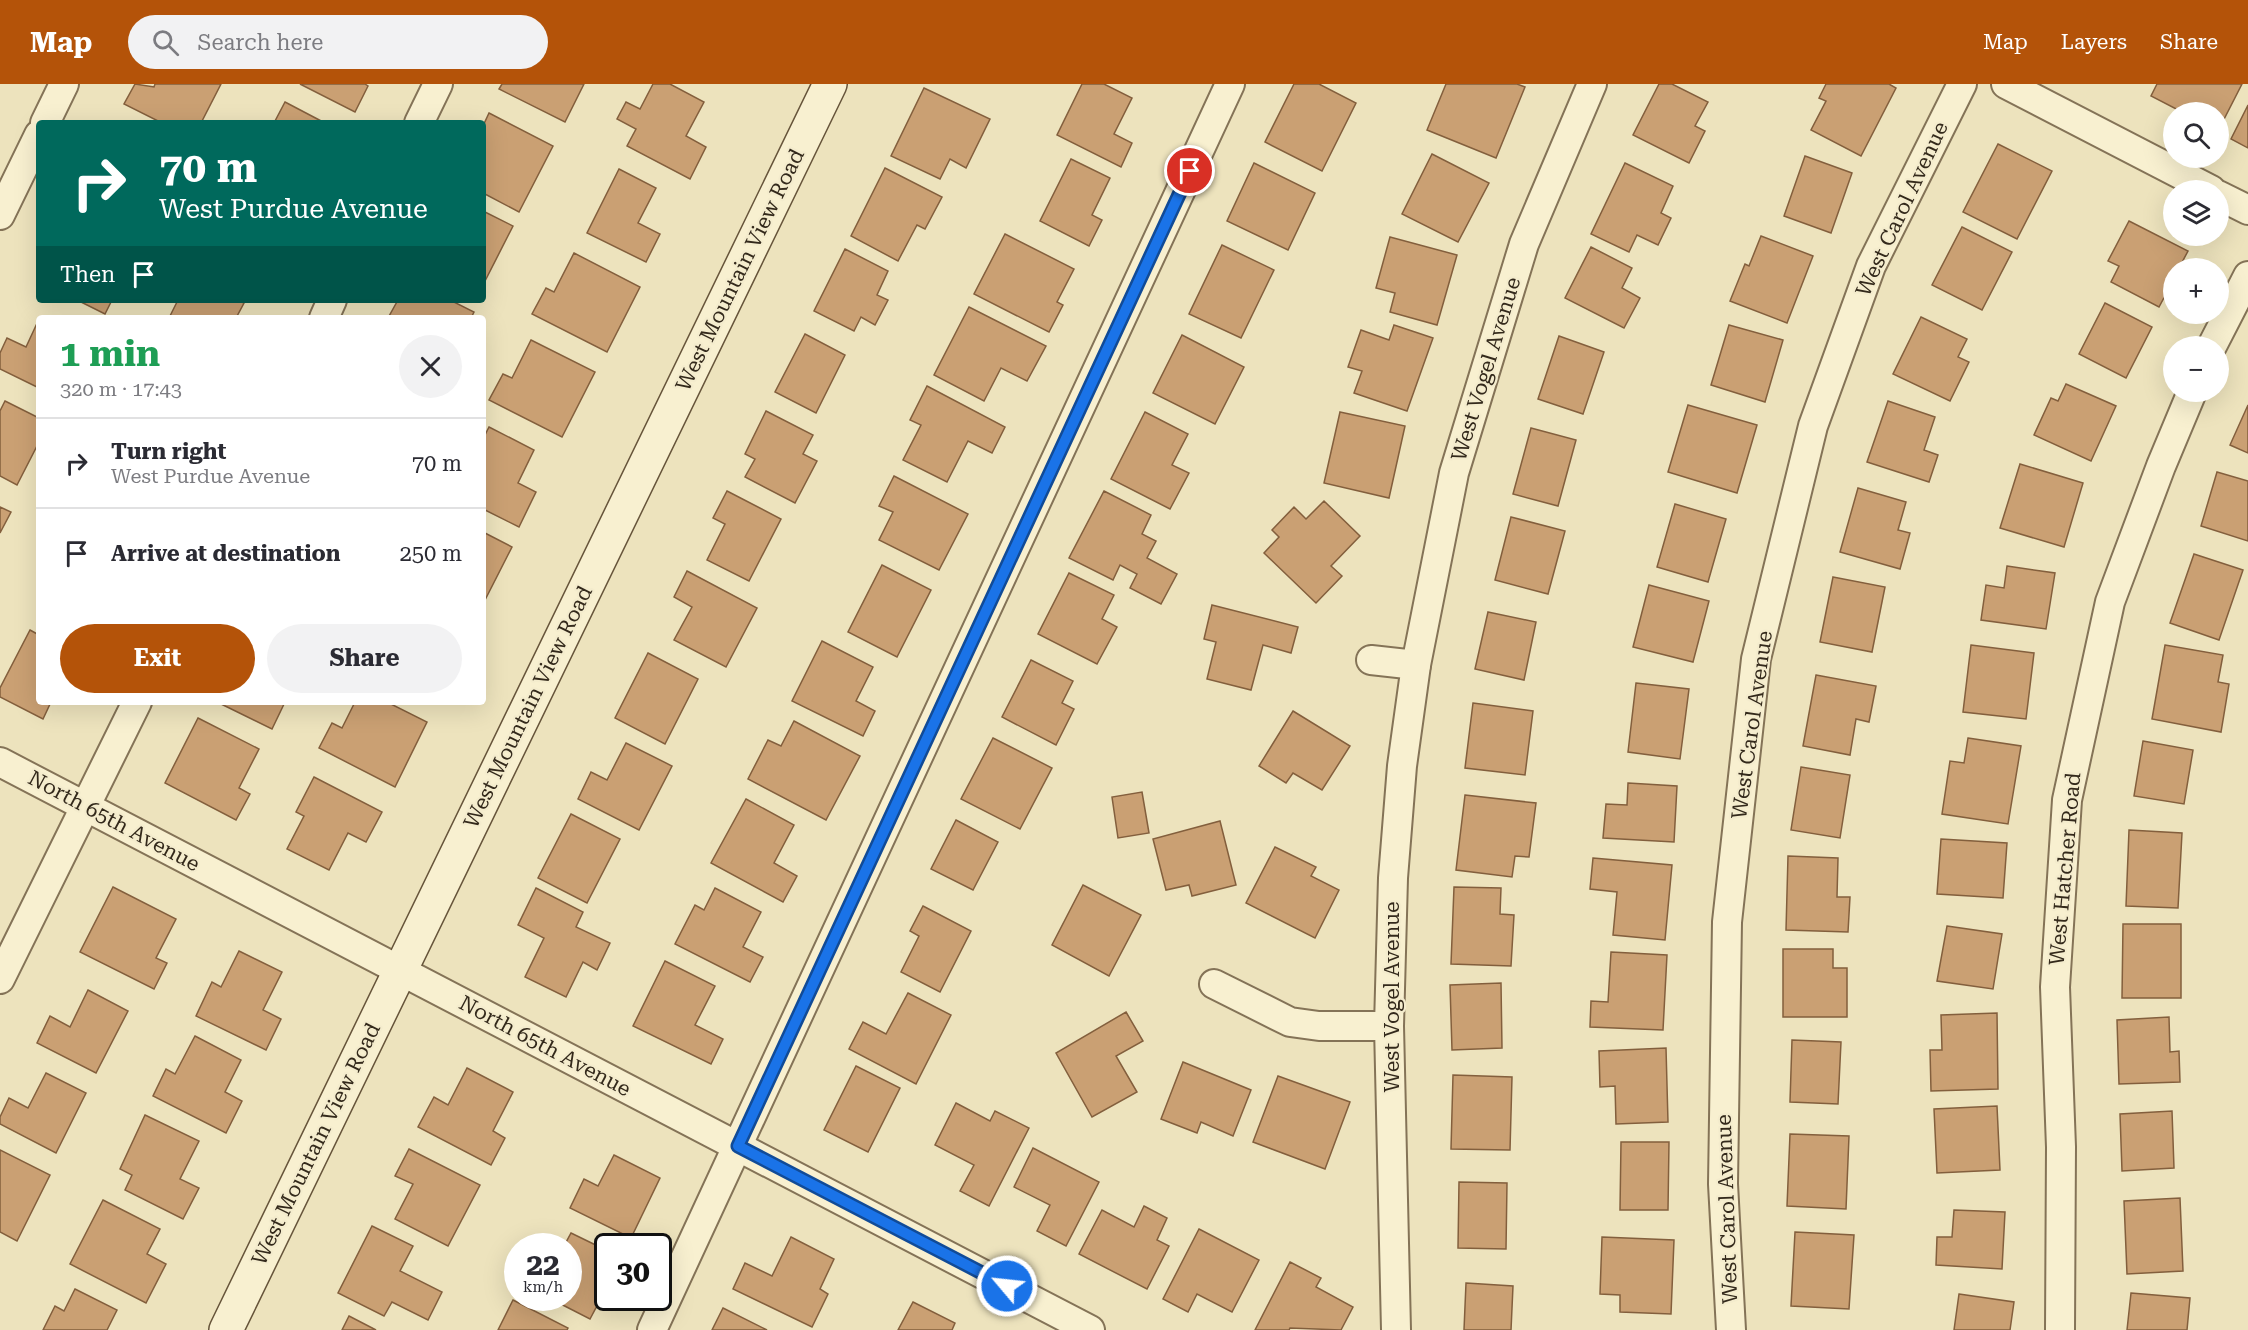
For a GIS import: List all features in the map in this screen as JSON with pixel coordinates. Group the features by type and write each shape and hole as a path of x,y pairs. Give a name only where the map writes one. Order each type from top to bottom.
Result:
{"street":[{"path":"46,120 64,84"},
{"path":"420,120 438,84"},
{"name":"West Mountain View Road","path":"226,1330 830,84"},
{"path":"652,1330 1230,84"},
{"name":"West Vogel Avenue","path":"1396,1330 1389,1026 1393,878 1402,766 1416,665 1454,473 1467,429 1524,244 1592,84"},
{"name":"West Carol Avenue","path":"1731,1330 1723,1184 1727,922 1756,659 1813,426 1871,266 1962,84"},
{"path":"2006,84 2192,180"},
{"path":"0,215 36,141"},
{"path":"2229,200 2248,210"},
{"path":"2217,336 2248,276"},
{"name":"West Hatcher Road","path":"2060,1330 2061,1148 2055,987 2067,800 2110,602 2188,402"},
{"path":"1371,660 1416,665"},
{"path":"0,979 136,705"},
{"name":"North 65th Avenue","path":"0,762 738,1146 1074,1326"},
{"path":"1214,984 1290,1022 1319,1026 1389,1026"}],"building":[{"path":"135,84 154,87 155,84 221,84 203,120 156,120 124,104"},
{"path":"300,84 365,84 368,86 355,112"},
{"path":"502,84 584,84 565,122 499,89"},
{"path":"653,84 670,84 704,102 686,136 706,147 690,179 627,146 636,129 617,119 626,102 640,109"},
{"path":"1082,84 1104,84 1132,98 1114,134 1132,143 1121,167 1057,135"},
{"path":"1294,84 1319,84 1356,103 1322,171 1265,142"},
{"path":"1446,84 1517,84 1525,87 1496,158 1427,130"},
{"path":"1659,84 1672,84 1708,102 1695,126 1705,131 1689,163 1633,135"},
{"path":"1826,84 1889,84 1896,88 1861,156 1811,130 1826,101 1819,98"},
{"path":"2157,84 2242,84 2229,109 2229,102 2163,102 2151,96"},
{"path":"924,88 990,119 966,168 950,159 940,179 891,156"},
{"path":"285,102 319,120 276,120"},
{"path":"2248,105 2248,148 2231,139"},
{"path":"489,113 553,146 519,212 486,195 486,120"},
{"path":"1998,144 2052,171 2017,239 1963,212"},
{"path":"1432,154 1489,183 1458,242 1402,214"},
{"path":"1805,156 1852,173 1831,233 1784,216"},
{"path":"1071,159 1110,178 1092,215 1102,220 1089,246 1040,221"},
{"path":"1254,163 1315,193 1288,250 1227,221"},
{"path":"1625,163 1673,186 1661,213 1671,218 1658,245 1637,235 1629,252 1591,234"},
{"path":"885,168 942,197 925,229 917,225 898,261 851,236"},
{"path":"619,169 656,188 638,223 660,234 646,262 587,233"},
{"path":"486,212 513,226 486,279"},
{"path":"2129,221 2163,238 2163,246 2178,246 2188,251 2184,258 2163,258 2163,300 2159,307 2111,282 2119,266 2108,261"},
{"path":"1962,227 2012,252 1982,310 1932,285"},
{"path":"1005,234 1074,269 1057,302 1063,305 1049,332 974,294"},
{"path":"1761,236 1813,256 1787,323 1730,301 1745,264 1749,266"},
{"path":"1390,237 1457,255 1437,325 1390,312 1395,293 1376,288"},
{"path":"1222,245 1274,270 1241,338 1189,314"},
{"path":"1591,247 1632,268 1622,288 1640,298 1624,328 1565,298"},
{"path":"845,249 888,271 877,295 888,300 875,325 861,317 854,331 814,311"},
{"path":"574,253 640,287 607,352 532,314 546,288 554,292"},
{"path":"83,303 110,303 105,314"},
{"path":"176,303 244,303 238,315 170,315"},
{"path":"396,303 456,303 474,312 472,315 390,315"},
{"path":"2105,303 2152,327 2126,378 2079,354"},
{"path":"969,307 1046,346 1027,381 1001,368 984,401 934,375"},
{"path":"1921,317 1967,339 1958,357 1969,362 1950,401 1893,374"},
{"path":"36,325 36,387 0,369 0,353 7,338 26,347"},
{"path":"1394,325 1433,338 1407,411 1354,393 1362,371 1348,367 1361,330 1389,340"},
{"path":"1729,325 1783,340 1765,402 1711,385"},
{"path":"805,334 845,355 816,413 775,392"},
{"path":"1182,335 1244,367 1215,424 1153,393"},
{"path":"1559,336 1604,352 1583,414 1538,399"},
{"path":"531,340 595,372 562,437 489,400 503,374 512,378"},
{"path":"2066,384 2116,406 2091,461 2034,435 2051,398 2058,401"},
{"path":"927,386 1005,427 992,453 968,441 947,482 903,460 921,425 910,420"},
{"path":"5,401 36,416 36,448 17,485 0,476 0,411"},
{"path":"1888,401 1935,417 1924,450 1938,455 1929,482 1867,462"},
{"path":"1688,405 1757,425 1737,493 1668,472"},
{"path":"2248,405 2248,453 2230,445"},
{"path":"766,411 813,435 803,454 817,461 795,503 745,477 755,459 745,454"},
{"path":"1145,412 1188,434 1172,465 1189,473 1170,509 1111,479"},
{"path":"1340,412 1405,426 1389,498 1324,483"},
{"path":"489,427 534,450 518,483 536,492 519,527 486,510 486,433"},
{"path":"1531,428 1576,440 1558,506 1513,494"},
{"path":"2020,464 2083,483 2064,547 2000,528"},
{"path":"2217,472 2248,481 2248,541 2201,526"},
{"path":"894,476 968,514 939,570 879,540 893,512 879,506"},
{"path":"1858,488 1906,502 1898,530 1910,533 1900,569 1840,552"},
{"path":"727,491 781,519 749,581 707,560 725,524 713,518"},
{"path":"1104,491 1151,515 1142,534 1156,541 1147,558 1177,574 1161,604 1130,588 1137,574 1120,565 1113,580 1069,558"},
{"path":"1324,501 1360,536 1331,566 1342,576 1316,603 1264,553 1279,537 1272,530 1294,507 1306,519"},
{"path":"1675,504 1726,519 1708,582 1657,567"},
{"path":"0,507 11,512 0,533"},
{"path":"1511,517 1565,531 1548,594 1495,580"},
{"path":"486,534 512,547 486,598"},
{"path":"2194,554 2243,570 2219,640 2170,623"},
{"path":"882,565 931,590 897,657 848,632"},
{"path":"2007,566 2055,573 2046,629 1981,620 1986,585 2004,588"},
{"path":"687,571 757,608 726,667 674,640 692,607 674,597"},
{"path":"1069,573 1114,595 1102,619 1117,627 1097,664 1038,634"},
{"path":"1833,577 1885,587 1872,652 1820,642"},
{"path":"1649,585 1709,601 1693,662 1633,647"},
{"path":"1212,605 1298,627 1291,653 1263,645 1251,690 1207,679 1216,642 1204,639"},
{"path":"1488,612 1536,622 1524,680 1475,669"},
{"path":"30,630 36,633 36,705 50,705 43,719 0,697 0,688"},
{"path":"822,641 873,667 856,701 875,711 863,736 792,701"},
{"path":"1971,645 2034,653 2026,719 1963,712"},
{"path":"2165,645 2223,655 2218,682 2229,684 2221,732 2152,719"},
{"path":"648,653 698,679 665,744 615,718"},
{"path":"1031,660 1073,681 1062,703 1074,709 1056,745 1002,717"},
{"path":"1816,675 1876,686 1869,722 1856,719 1850,755 1803,746"},
{"path":"1636,683 1689,689 1680,759 1628,752"},
{"path":"1473,703 1533,711 1525,775 1465,768"},
{"path":"223,705 284,705 272,729"},
{"path":"354,705 393,705 427,722 395,787 319,748 332,723 342,728"},
{"path":"1293,711 1350,746 1322,790 1293,773 1286,783 1259,766"},
{"path":"198,718 259,749 239,788 250,794 236,820 165,783"},
{"path":"794,721 860,756 826,820 748,779 768,740 781,746"},
{"path":"993,738 1052,768 1020,829 961,799"},
{"path":"1968,738 2021,746 2008,824 1942,814 1950,761 1964,763"},
{"path":"2143,741 2193,750 2184,804 2134,796"},
{"path":"626,743 672,766 639,830 578,799 591,772 607,780"},
{"path":"1801,767 1850,775 1840,838 1791,830"},
{"path":"314,777 382,812 366,842 348,833 329,870 287,849 304,816 296,812"},
{"path":"1628,783 1677,786 1674,842 1603,838 1606,804 1627,805"},
{"path":"1142,792 1149,833 1118,838 1112,797"},
{"path":"1465,795 1536,803 1529,857 1515,856 1512,877 1456,870"},
{"path":"746,799 794,825 774,863 797,876 783,902 711,863"},
{"path":"571,814 620,839 587,903 538,878"},
{"path":"956,820 998,842 973,890 931,869"},
{"path":"1220,821 1236,885 1192,896 1189,885 1166,890 1153,839"},
{"path":"2129,830 2182,833 2178,908 2126,906"},
{"path":"1941,839 2007,843 2003,898 1937,894"},
{"path":"1275,847 1316,867 1311,876 1339,890 1315,938 1246,903"},
{"path":"1788,856 1838,858 1837,897 1850,897 1848,932 1786,930"},
{"path":"1593,858 1672,865 1665,940 1613,935 1617,892 1590,889"},
{"path":"1083,885 1141,915 1109,976 1052,945"},
{"path":"113,887 176,919 156,958 167,963 154,989 80,952"},
{"path":"1454,887 1501,888 1500,914 1514,915 1511,966 1451,964"},
{"path":"536,888 583,912 576,927 610,943 597,970 583,962 566,997 525,977 544,938 518,925"},
{"path":"715,888 761,912 743,947 763,957 750,982 675,944 695,905 704,910"},
{"path":"923,906 971,931 940,992 901,972 919,936 910,931"},
{"path":"2123,924 2181,924 2181,998 2122,998"},
{"path":"1947,926 2002,934 1993,989 1937,981"},
{"path":"1783,949 1833,949 1833,968 1847,968 1847,1017 1783,1017"},
{"path":"239,951 282,972 263,1010 281,1019 266,1050 196,1016 212,982 221,987"},
{"path":"1611,952 1667,955 1663,1030 1590,1027 1591,1001 1608,1002"},
{"path":"665,961 715,986 695,1025 723,1039 711,1064 633,1026"},
{"path":"1501,983 1502,1048 1452,1050 1450,985"},
{"path":"88,990 128,1011 96,1073 37,1043 50,1016 70,1027"},
{"path":"908,993 951,1015 916,1084 849,1049 863,1022 886,1034"},
{"path":"1126,1012 1143,1041 1116,1056 1137,1092 1092,1117 1056,1053"},
{"path":"1997,1013 1998,1089 1931,1091 1930,1050 1942,1050 1941,1015"},
{"path":"2169,1017 2170,1052 2179,1051 2180,1082 2119,1084 2117,1020"},
{"path":"195,1036 241,1060 225,1092 242,1101 226,1133 153,1096 166,1069 175,1074"},
{"path":"1792,1040 1841,1042 1838,1104 1790,1102"},
{"path":"1666,1048 1668,1122 1616,1124 1615,1086 1600,1087 1599,1051"},
{"path":"1183,1062 1251,1090 1233,1136 1201,1122 1197,1133 1161,1119"},
{"path":"856,1066 900,1088 868,1152 824,1130"},
{"path":"467,1068 513,1092 493,1131 505,1138 491,1165 418,1127 434,1097 448,1105"},
{"path":"46,1073 86,1093 56,1153 0,1124 0,1117 9,1098 28,1108"},
{"path":"1453,1075 1512,1077 1510,1150 1451,1149"},
{"path":"1278,1076 1350,1102 1325,1169 1253,1142"},
{"path":"956,1103 990,1121 995,1111 1029,1128 989,1206 960,1191 974,1165 935,1145"},
{"path":"1997,1106 2000,1170 1937,1173 1934,1109"},
{"path":"2172,1111 2174,1168 2122,1171 2120,1114"},
{"path":"145,1115 199,1141 180,1179 199,1188 183,1219 125,1190 132,1175 120,1169"},
{"path":"1790,1134 1849,1136 1846,1209 1787,1206"},
{"path":"1621,1142 1669,1142 1668,1210 1620,1210"},
{"path":"1033,1148 1099,1182 1066,1246 1037,1231 1050,1205 1014,1187"},
{"path":"409,1149 480,1185 448,1246 395,1219 413,1184 395,1176"},
{"path":"0,1150 50,1175 17,1241 0,1232"},
{"path":"614,1155 660,1178 633,1233 621,1233 570,1208 584,1179 598,1186"},
{"path":"1459,1182 1507,1183 1506,1249 1458,1248"},
{"path":"2180,1198 2183,1271 2127,1274 2124,1201"},
{"path":"103,1200 160,1229 147,1254 166,1264 146,1303 70,1264"},
{"path":"1144,1206 1167,1218 1157,1240 1169,1246 1147,1289 1079,1254 1102,1210 1134,1227"},
{"path":"1954,1210 2005,1212 2002,1269 1936,1265 1937,1237 1952,1237"},
{"path":"372,1226 413,1246 400,1271 442,1292 428,1320 392,1302 384,1316 338,1293"},
{"path":"1199,1229 1259,1260 1232,1312 1197,1294 1188,1312 1163,1299"},
{"path":"1795,1232 1854,1235 1849,1309 1791,1306"},
{"path":"791,1237 834,1259 820,1289 828,1294 812,1327 733,1289 745,1263 772,1276"},
{"path":"1602,1237 1674,1240 1671,1314 1620,1312 1620,1295 1600,1294"},
{"path":"582,1238 594,1244 594,1311 590,1319 574,1311 582,1311"},
{"path":"1290,1262 1321,1278 1316,1287 1353,1307 1341,1330 1290,1328 1289,1330 1255,1330"},
{"path":"1466,1283 1513,1286 1511,1330 1464,1330"},
{"path":"75,1289 117,1310 107,1330 43,1330 55,1306 64,1311"},
{"path":"2131,1293 2190,1298 2187,1330 2127,1330"},
{"path":"1959,1294 2014,1302 2010,1330 1954,1330"},
{"path":"913,1302 955,1323 952,1330 898,1330"},
{"path":"723,1308 767,1330 712,1330"},
{"path":"508,1311 535,1311 568,1328 567,1330 498,1330"},
{"path":"349,1316 376,1330 342,1330"}],"route":[{"path":"1007,1286 738,1146 1190,171"}]}
